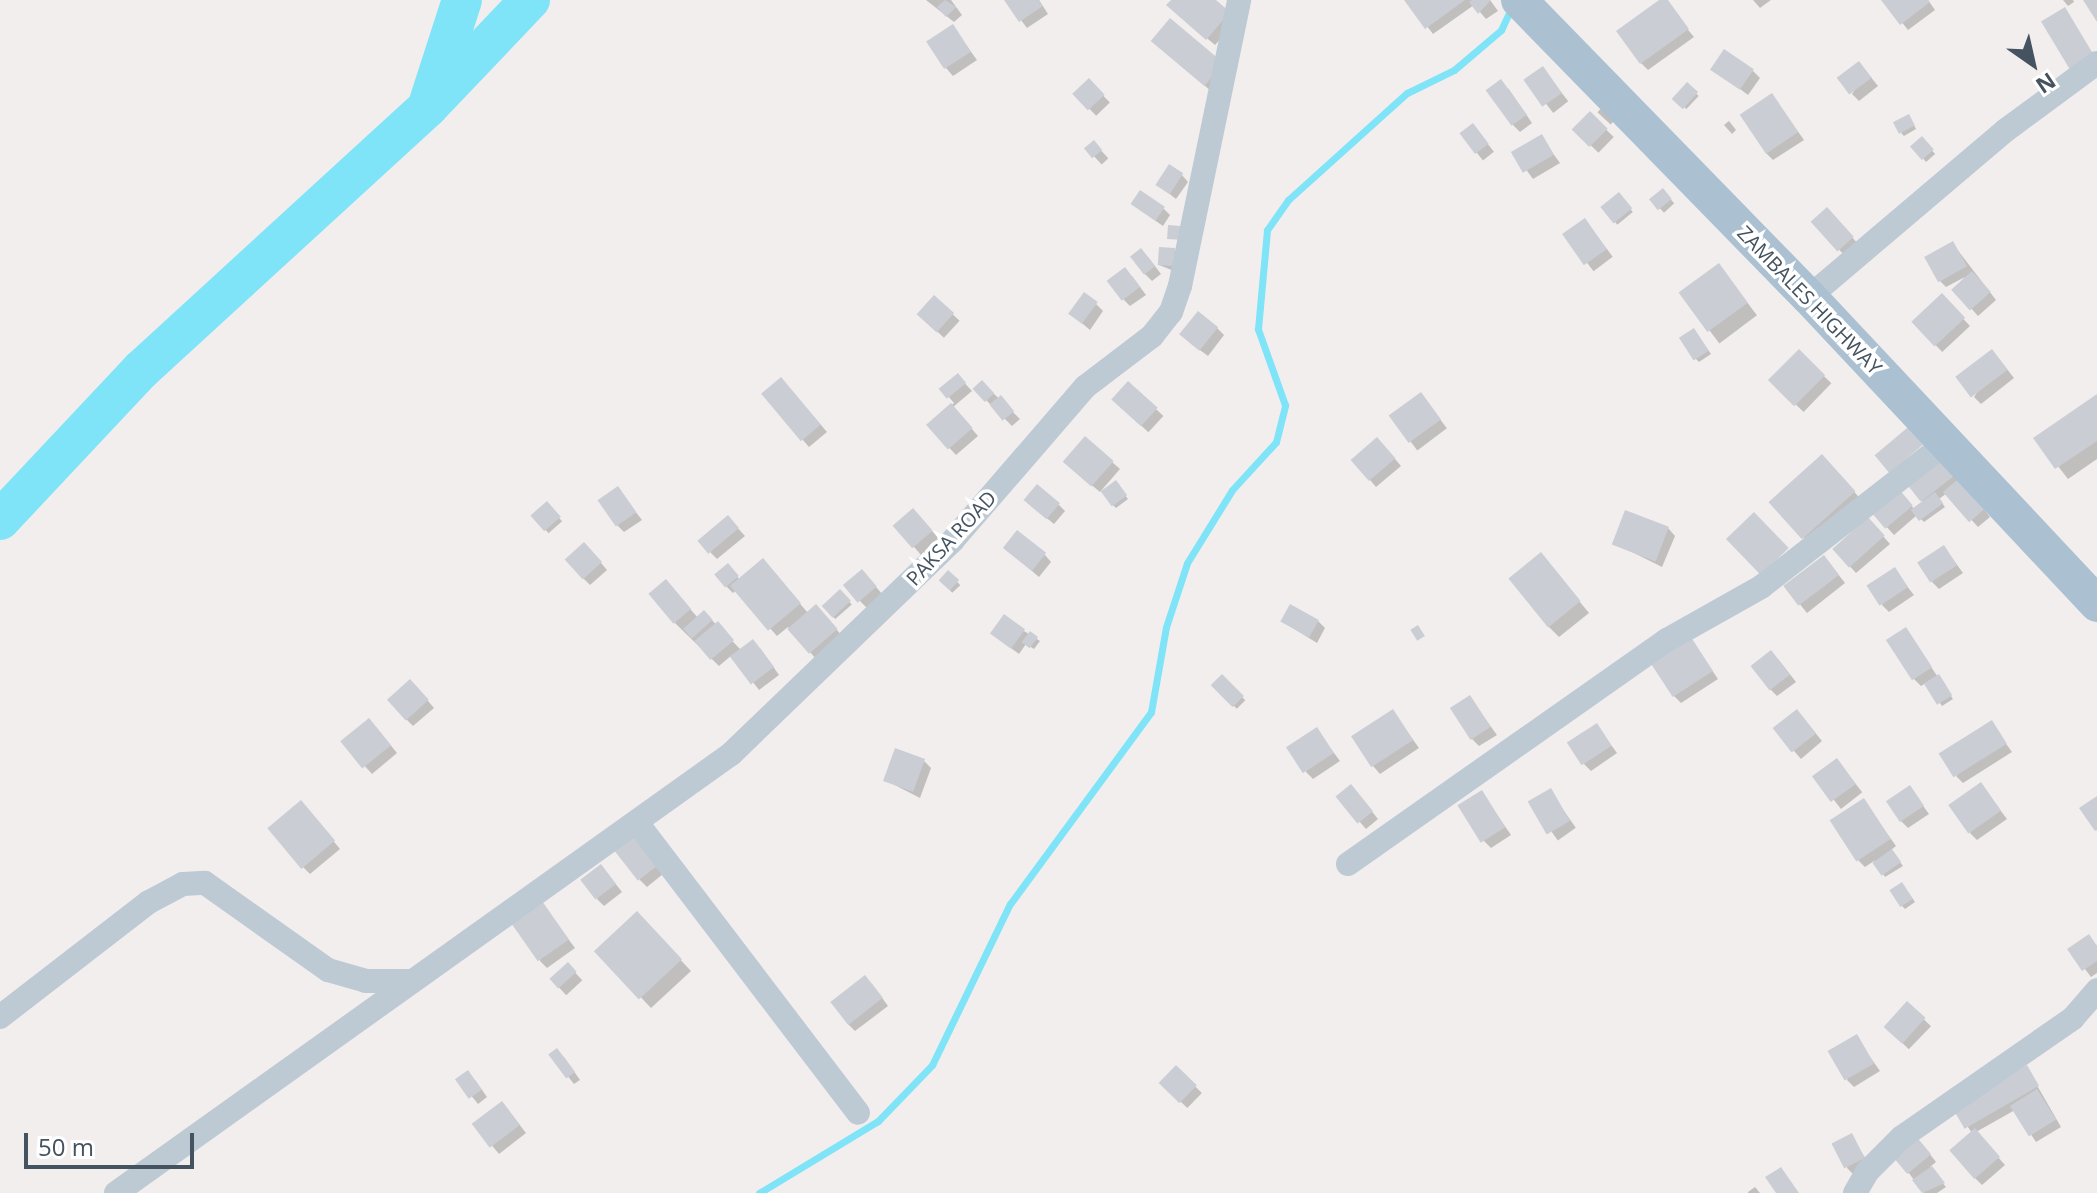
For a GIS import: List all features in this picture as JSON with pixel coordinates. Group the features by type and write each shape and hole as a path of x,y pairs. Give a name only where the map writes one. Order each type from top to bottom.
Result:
{"main road":[{"name":"ZAMBALES HIGHWAY","path":"1519,0 1809,297 2097,604"}],"street":[{"name":"PAKSA ROAD","path":"116,1193 638,824 731,754 953,540 1085,387 1152,336 1171,312 1239,0"},
{"path":"1809,297 2006,130 2097,63"},
{"path":"1348,864 1667,640 1761,587 1946,443"},
{"path":"638,824 858,1113"},
{"path":"0,1017 149,902 183,884 205,883 328,970 366,981 412,981"},
{"path":"1855,1193 1867,1172 1902,1137 2073,1018 2097,990"}],"building":[{"path":"945,0 956,7 946,17 937,7"},
{"path":"1004,0 1038,0 1043,6 1019,22"},
{"path":"1171,0 1216,0 1230,12 1206,40 1166,5"},
{"path":"1404,0 1465,0 1425,29"},
{"path":"1472,0 1491,0 1478,14 1469,2"},
{"path":"1659,0 1668,0 1689,29 1640,64 1616,31"},
{"path":"1881,0 1928,0 1930,2 1900,25"},
{"path":"2083,0 2097,0 2097,22"},
{"path":"2065,7 2093,54 2069,69 2041,21"},
{"path":"1170,18 1224,63 1204,86 1151,41"},
{"path":"953,24 971,52 944,69 926,41"},
{"path":"1724,49 1754,69 1740,90 1710,70"},
{"path":"1859,61 1872,78 1849,95 1837,78"},
{"path":"1543,66 1562,93 1542,107 1523,80"},
{"path":"1089,78 1105,95 1088,111 1072,94"},
{"path":"1501,79 1527,115 1511,126 1486,90"},
{"path":"1687,82 1698,92 1683,109 1672,99"},
{"path":"1772,93 1798,132 1766,154 1740,115"},
{"path":"1590,111 1608,129 1589,147 1572,129"},
{"path":"1909,114 1915,126 1899,134 1893,122"},
{"path":"1473,123 1489,144 1475,154 1459,133"},
{"path":"1542,134 1554,155 1523,173 1511,152"},
{"path":"1922,136 1934,150 1922,160 1910,146"},
{"path":"1094,140 1102,150 1092,158 1084,148"},
{"path":"1169,164 1183,173 1170,194 1155,185"},
{"path":"1663,188 1672,199 1658,210 1649,199"},
{"path":"1140,190 1165,207 1155,221 1130,204"},
{"path":"1619,192 1632,208 1614,223 1600,207"},
{"path":"1827,207 1854,237 1837,251 1811,222"},
{"path":"1585,218 1607,249 1584,265 1562,234"},
{"path":"1168,225 1181,226 1180,240 1167,239"},
{"path":"1953,241 1967,266 1938,282 1924,257"},
{"path":"1159,247 1175,248 1174,266 1158,265"},
{"path":"1141,248 1155,266 1144,275 1130,257"},
{"path":"1719,263 1748,303 1707,332 1679,292"},
{"path":"1125,267 1140,287 1122,301 1107,281"},
{"path":"1972,271 1991,292 1970,311 1951,290"},
{"path":"1084,292 1098,302 1082,324 1068,314"},
{"path":"1942,293 1965,318 1934,347 1911,322"},
{"path":"934,295 954,313 937,332 917,314"},
{"path":"1198,311 1218,327 1199,351 1179,334"},
{"path":"1694,328 1709,351 1694,360 1679,338"},
{"path":"1799,349 1825,375 1794,406 1768,380"},
{"path":"1992,349 2008,370 1971,397 1955,377"},
{"path":"958,373 966,383 947,399 939,389"},
{"path":"781,377 821,424 801,441 761,394"},
{"path":"982,380 994,393 985,402 972,389"},
{"path":"1128,381 1158,408 1141,426 1111,400"},
{"path":"1421,392 1441,420 1409,443 1389,416"},
{"path":"2097,394 2097,441 2055,469 2033,438"},
{"path":"1001,395 1014,411 1003,421 989,404"},
{"path":"951,403 973,428 948,450 926,425"},
{"path":"1919,418 1934,436 1889,473 1875,455"},
{"path":"1085,436 1114,461 1091,487 1063,462"},
{"path":"1377,437 1395,458 1369,481 1351,460"},
{"path":"1822,454 1855,491 1802,539 1768,502"},
{"path":"1943,454 1958,473 1921,502 1906,483"},
{"path":"1958,479 1984,509 1969,522 1943,492"},
{"path":"1116,480 1127,495 1112,507 1101,491"},
{"path":"1037,484 1060,503 1046,519 1024,500"},
{"path":"618,486 636,512 616,527 598,500"},
{"path":"1898,488 1913,506 1885,529 1870,511"},
{"path":"1935,492 1943,503 1919,521 1911,510"},
{"path":"547,501 561,517 544,531 530,515"},
{"path":"913,508 933,531 912,548 893,526"},
{"path":"1625,510 1669,527 1656,561 1612,545"},
{"path":"1754,512 1789,548 1761,575 1726,539"},
{"path":"728,515 739,528 708,554 697,541"},
{"path":"1868,517 1885,536 1849,568 1832,549"},
{"path":"1017,530 1046,553 1032,571 1003,548"},
{"path":"584,542 602,562 583,579 565,559"},
{"path":"1944,545 1957,565 1930,583 1917,562"},
{"path":"1541,552 1581,601 1548,627 1508,578"},
{"path":"1824,555 1839,575 1798,606 1783,586"},
{"path":"763,558 801,603 768,631 730,586"},
{"path":"728,563 739,576 725,588 714,575"},
{"path":"1895,567 1908,587 1880,606 1866,586"},
{"path":"862,569 877,587 858,603 843,585"},
{"path":"948,570 959,580 950,590 939,580"},
{"path":"666,579 691,609 673,624 648,594"},
{"path":"840,589 851,601 833,618 822,606"},
{"path":"816,604 838,629 809,654 787,629"},
{"path":"1290,604 1319,620 1309,637 1280,621"},
{"path":"704,610 713,620 692,638 683,629"},
{"path":"1004,614 1025,629 1011,649 990,633"},
{"path":"718,621 734,640 710,660 694,641"},
{"path":"1418,625 1425,636 1417,641 1410,630"},
{"path":"1906,627 1932,667 1912,680 1886,640"},
{"path":"1030,631 1038,637 1030,648 1022,642"},
{"path":"1689,634 1713,671 1673,697 1649,660"},
{"path":"753,639 774,667 751,684 730,656"},
{"path":"1771,650 1790,674 1770,690 1751,666"},
{"path":"1222,674 1244,696 1233,707 1211,685"},
{"path":"1939,674 1952,695 1937,705 1924,684"},
{"path":"410,679 429,700 406,721 387,700"},
{"path":"1470,695 1491,727 1471,740 1450,708"},
{"path":"1393,709 1413,740 1371,767 1351,736"},
{"path":"1797,709 1816,733 1792,753 1773,728"},
{"path":"369,718 391,745 362,768 340,741"},
{"path":"1992,720 2007,744 1953,777 1939,753"},
{"path":"1597,723 1612,746 1582,765 1567,743"},
{"path":"1317,727 1334,753 1303,773 1286,747"},
{"path":"895,748 925,759 913,792 883,781"},
{"path":"1837,758 1856,784 1831,802 1812,776"},
{"path":"1981,782 2001,811 1968,834 1948,805"},
{"path":"1351,784 1373,811 1357,824 1335,797"},
{"path":"1910,785 1924,806 1900,822 1886,801"},
{"path":"1551,788 1570,821 1547,834 1528,802"},
{"path":"1482,790 1505,827 1481,843 1457,805"},
{"path":"2097,796 2097,830 2095,831 2079,808"},
{"path":"1864,798 1891,839 1856,861 1830,820"},
{"path":"301,800 335,841 301,869 267,828"},
{"path":"631,833 657,866 638,881 612,848"},
{"path":"1892,849 1901,862 1882,876 1872,863"},
{"path":"601,864 616,884 595,900 580,880"},
{"path":"1902,882 1913,899 1900,907 1889,890"},
{"path":"542,901 569,940 538,961 511,923"},
{"path":"637,911 682,959 639,1000 594,951"},
{"path":"2089,934 2097,946 2097,961 2082,971 2067,949"},
{"path":"568,962 577,972 558,988 549,979"},
{"path":"865,975 883,998 848,1025 830,1002"},
{"path":"1907,1001 1926,1018 1902,1044 1884,1027"},
{"path":"1857,1034 1874,1063 1845,1080 1828,1051"},
{"path":"557,1048 575,1072 566,1079 548,1055"},
{"path":"1176,1065 1197,1085 1179,1103 1159,1083"},
{"path":"2027,1065 2039,1086 1965,1129 1953,1108"},
{"path":"468,1070 482,1090 469,1099 455,1079"},
{"path":"2037,1089 2056,1120 2029,1136 2010,1106"},
{"path":"502,1101 520,1125 490,1148 472,1124"},
{"path":"1975,1128 2000,1157 1974,1179 1949,1150"},
{"path":"1852,1133 1865,1158 1844,1168 1832,1143"},
{"path":"1915,1135 1931,1154 1907,1174 1891,1155"},
{"path":"1932,1166 1945,1183 1922,1193 1912,1180"},
{"path":"1781,1167 1799,1193 1776,1193 1765,1177"}],"waterway":[{"path":"430,99 462,0"},
{"path":"0,520 141,370 428,107 530,0"},
{"path":"759,1193 878,1121 932,1065 1010,904 1151,712 1166,627 1187,563 1232,490 1276,442 1285,405 1258,329 1267,230 1288,200 1407,93 1454,70 1501,30 1511,9"}]}
